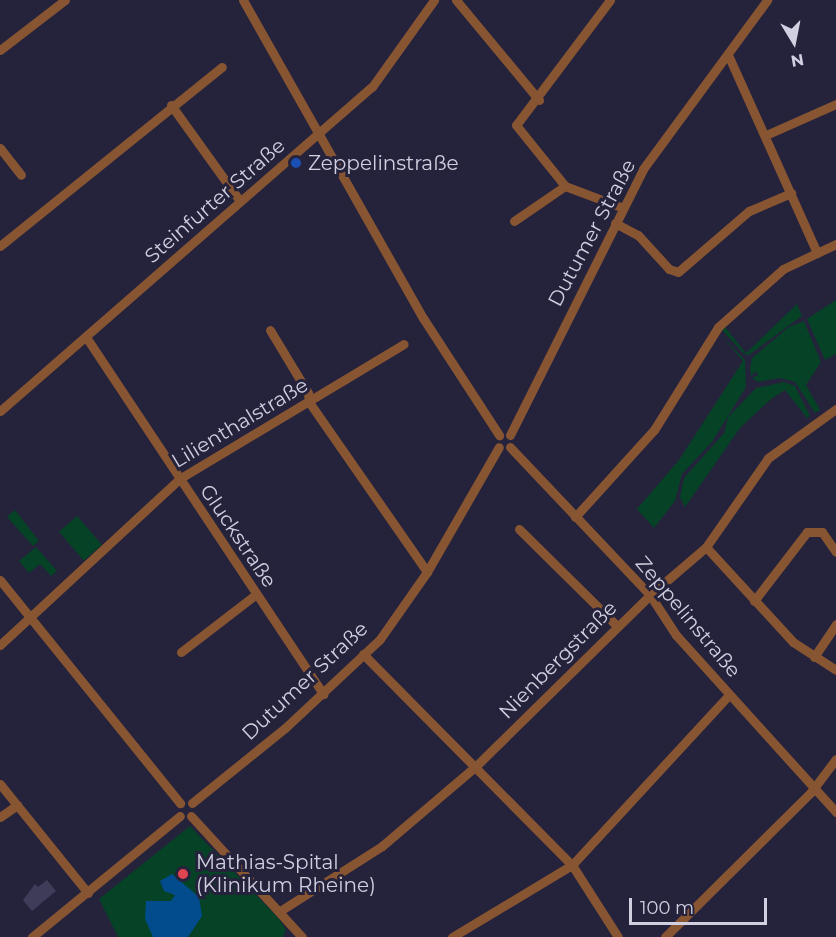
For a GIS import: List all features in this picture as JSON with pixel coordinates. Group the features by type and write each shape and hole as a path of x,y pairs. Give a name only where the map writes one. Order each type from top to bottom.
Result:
{"street":[{"path":"0,50 65,0"},
{"path":"243,0 423,318 499,435 499,447 510,447 510,435 499,435"},
{"name":"Steinfurter Straße","path":"0,411 240,201 319,136 372,87 434,0"},
{"path":"456,0 539,100"},
{"path":"610,0 539,100 516,125 566,186 621,207"},
{"name":"Dutumer Straße","path":"510,435 621,207 643,169 729,57 767,0"},
{"path":"729,57 766,135 817,253"},
{"path":"0,246 171,105 222,67"},
{"path":"171,105 240,201"},
{"path":"766,135 836,105"},
{"path":"0,148 21,175"},
{"path":"514,221 566,186"},
{"path":"615,223 638,235 669,269 678,272 749,211 791,193"},
{"path":"575,517 654,430 718,327 783,269 836,244"},
{"path":"270,330 308,393 309,402 427,572"},
{"name":"Gluckstraße","path":"86,337 255,595 323,694"},
{"name":"Lilienthalstraße","path":"0,645 179,480 404,344"},
{"name":"Nienbergstraße","path":"280,911 382,846 476,766 617,626 706,547 768,458 836,409"},
{"name":"Dutumer Straße","path":"192,803 323,694 380,639 427,572 499,447"},
{"name":"Zeppelinstraße","path":"510,447 650,595 676,635 816,787 836,812"},
{"path":"519,529 617,626"},
{"path":"754,601 807,532 822,532 836,552"},
{"path":"706,547 754,601 814,657 836,670"},
{"path":"0,580 180,803 180,816"},
{"path":"181,652 255,595"},
{"path":"814,657 836,624"},
{"path":"363,654 572,865 618,937"},
{"path":"452,937 572,865 729,695"},
{"path":"665,937 816,787 836,759"},
{"path":"0,784 88,893"},
{"path":"180,803 192,803 191,816"},
{"path":"0,817 17,805"},
{"path":"32,937 180,816 191,816 302,937"}],"green space":[{"path":"836,300 836,354 825,360 807,319"},
{"path":"797,304 802,316 749,355 744,354 721,329 725,327 746,353"},
{"path":"804,321 821,362 806,385 820,410 815,413 795,382 780,378 758,382 752,378 758,375 756,371 751,376 750,369 752,358 789,327"},
{"path":"720,334 745,360 746,387 712,442 682,474 675,501 654,528 637,509 679,460 743,361"},
{"path":"784,382 795,386 810,416 807,418 785,390 771,399 740,428 685,507 680,497 684,478 724,433 728,417 756,388"},
{"path":"15,510 39,541 33,546 7,517"},
{"path":"77,516 102,545 84,560 59,532"},
{"path":"36,547 57,571 51,576 40,564 29,573 19,561"},
{"name":"Mathias-Spital (Klinikum Rheine)","path":"190,826 280,920 286,930 283,937 118,937 99,899"}],"water":[{"path":"172,874 199,897 202,916 188,937 153,937 145,919 146,901 171,901 175,895 164,891 160,881"}],"building":[{"path":"47,880 56,891 32,911 23,900 35,884 38,887"}],"place":[{"name":"Zeppelinstraße","path":"296,163"},
{"name":"Mathias-Spital (Klinikum Rheine)","path":"183,874"}]}
